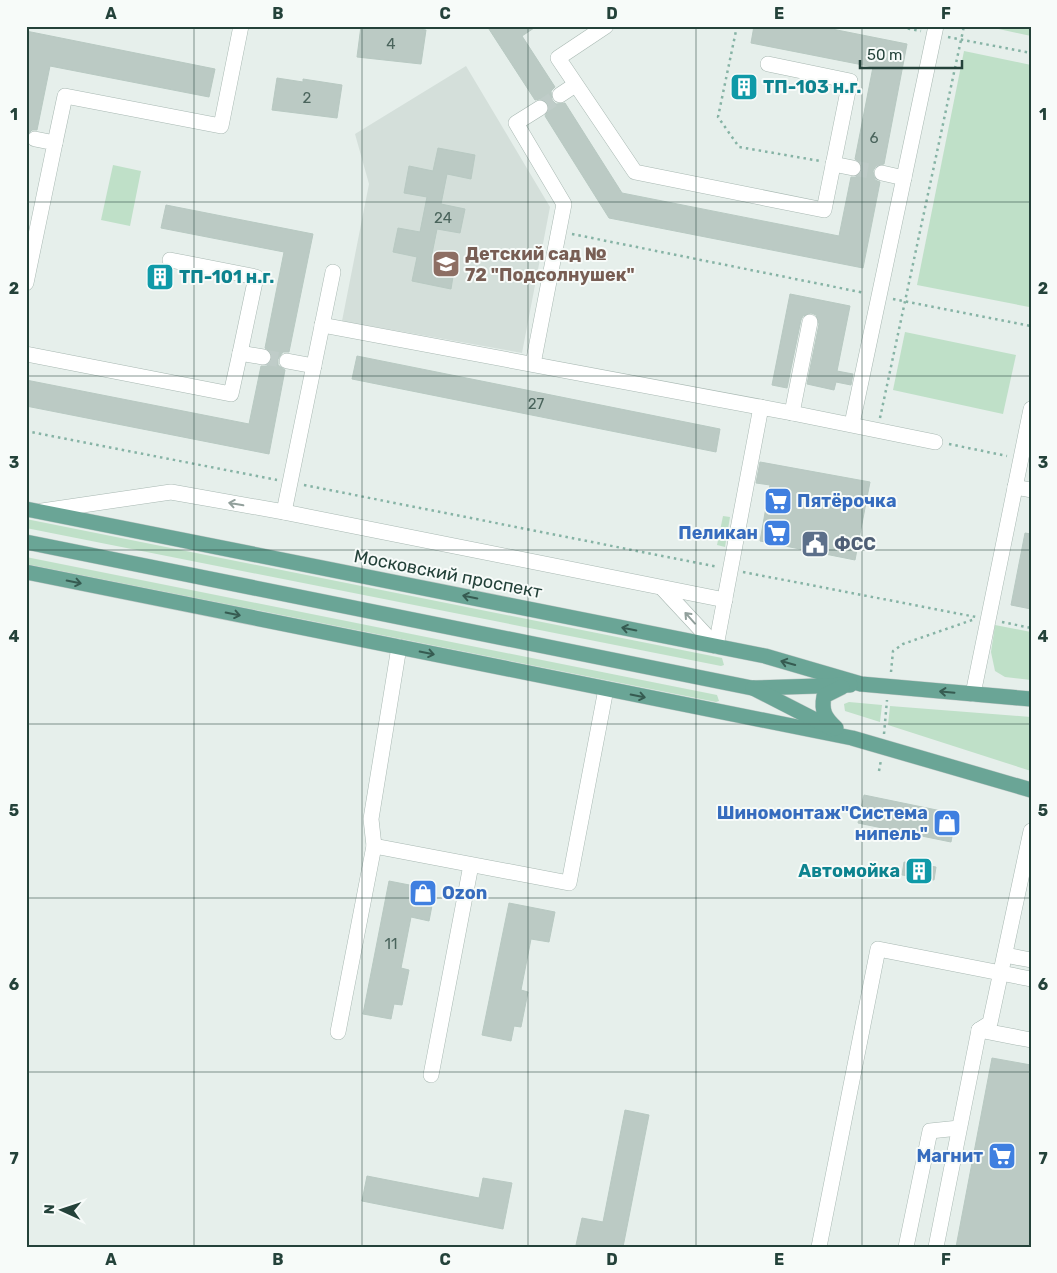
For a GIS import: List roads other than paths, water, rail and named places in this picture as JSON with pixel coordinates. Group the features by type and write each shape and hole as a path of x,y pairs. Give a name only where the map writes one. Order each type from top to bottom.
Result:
{"main road":[{"name":"Московский проспект","path":"32,510 765,656 861,684"},
{"name":"Московский проспект","path":"26,542 752,688 861,684 1031,699"},
{"name":"Московский проспект","path":"26,572 846,736 1031,790"},
{"path":"845,686 824,696 822,708 828,720 846,736"},
{"name":"Московский проспект","path":"752,688 846,736"}],"street":[{"path":"26,283 65,96 221,126 241,26"},
{"path":"606,26 558,58 634,172 824,210 850,81 768,64"},
{"path":"852,424 935,30"},
{"path":"560,95 575,85"},
{"path":"533,364 564,204 516,123 540,108"},
{"path":"35,140 55,143"},
{"path":"833,164 853,168"},
{"path":"882,173 904,178"},
{"path":"26,354 232,394 256,277 170,260"},
{"path":"284,512 333,272"},
{"path":"792,412 810,322"},
{"path":"322,326 792,412 935,442"},
{"path":"240,353 263,357"},
{"path":"287,361 314,366"},
{"path":"716,646 761,407"},
{"path":"973,694 983,619 1015,487 1031,409"},
{"path":"1015,487 1031,490"},
{"path":"32,510 170,492 284,512 725,600"},
{"path":"664,589 716,646"},
{"path":"338,1032 374,846 371,818 398,647"},
{"path":"374,846 569,883 606,689"},
{"path":"936,1247 979,1030 990,1023 1031,831"},
{"path":"431,1075 471,865"},
{"path":"819,1247 878,949 1031,978"},
{"path":"1004,955 1031,960"},
{"path":"979,1030 1031,1040"},
{"path":"906,1247 930,1131 959,1128"}],"tunnel":[{"path":"540,108 560,95"},
{"path":"853,168 882,173"},
{"path":"263,357 287,361"}],"place":[{"name":"ТП-103 н.г.","path":"744,87"},
{"name":"Детский сад № 72 \"Подсолнушек\"","path":"446,264"},
{"name":"ТП-101 н.г.","path":"160,277"},
{"name":"Пятёрочка","path":"778,501"},
{"name":"Пеликан","path":"777,533"},
{"name":"ФСС","path":"815,544"},
{"name":"Шиномонтаж\"Система нипель\"","path":"947,823"},
{"name":"Автомойка","path":"919,871"},
{"name":"Ozon","path":"423,893"},
{"name":"Магнит","path":"1002,1156"}]}
